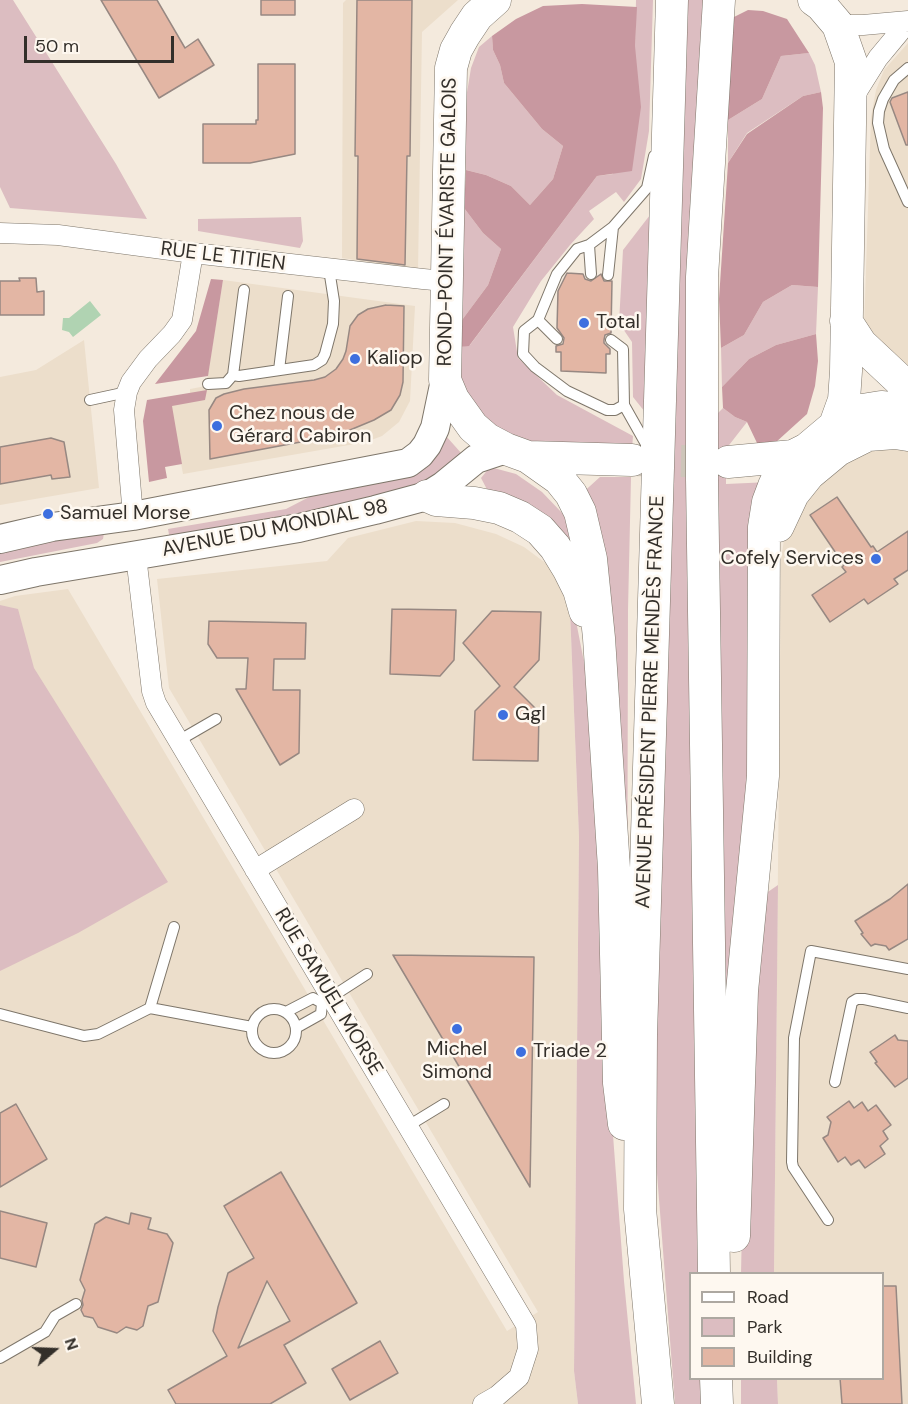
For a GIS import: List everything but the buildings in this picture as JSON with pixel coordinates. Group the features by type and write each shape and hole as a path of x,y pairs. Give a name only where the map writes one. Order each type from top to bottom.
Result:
{"main road":[{"name":"ROND-POINT ÉVARISTE GALOIS","path":"495,0 477,16 465,34 456,50 451,68 445,380 453,399 473,428 487,439 517,453 646,469"},
{"name":"AVENUE PRÉSIDENT PIERRE MENDÈS FRANCE","path":"658,1404 640,1209 646,469 672,0"},
{"path":"714,1272 715,471 702,277 719,0"},
{"path":"814,0 838,25 851,62 846,370 844,400 835,425"},
{"path":"846,321 861,344 908,388"},
{"name":"AVENUE DU MONDIAL 98","path":"0,539 52,527 133,516 408,463 427,445 435,428 445,380"},
{"path":"715,471 793,456 807,449 845,417 865,409 881,407 908,412"},
{"path":"764,550 775,535 793,494 809,474 837,450 868,435 895,433 908,435"},
{"path":"517,453 559,479 571,494 580,512 591,559 599,638 614,868 619,1083 640,1209"},
{"name":"AVENUE DU MONDIAL 98","path":"0,580 299,528 427,496 476,459 517,453"},
{"path":"733,1272 742,991 763,776 764,527 768,502 782,470 793,456"},
{"path":"427,496 436,500 474,503 499,508 520,517 540,530 555,547 569,570 582,597 587,622 599,638"},
{"name":"AVENUE DU MONDIAL 98","path":"133,516 136,556"}],"street":[{"path":"838,25 908,22"},
{"path":"851,101 878,58 908,22"},
{"name":"RUE LE TITIEN","path":"0,233 58,235 193,253 434,280 446,275"},
{"path":"133,516 124,410 127,392 131,382 148,358 172,334 182,320 193,253"},
{"name":"RUE SAMUEL MORSE","path":"136,556 152,691 156,703 333,996 523,1319 528,1332 528,1349 519,1377 497,1396 483,1404"},
{"path":"255,870 354,809"}],"lane":[{"path":"659,56 662,0"},
{"path":"908,68 894,80 883,99 878,123 884,149 908,202"},
{"path":"624,405 615,410 607,410 567,391 535,368 523,354 524,331 538,320 557,274 577,249 589,244 613,227 647,188 655,146"},
{"path":"608,275 613,227"},
{"path":"589,244 591,274"},
{"path":"233,375 314,365 322,360 334,316 329,269"},
{"path":"208,384 226,383 233,375 244,290"},
{"path":"279,370 288,296"},
{"path":"538,320 557,339"},
{"path":"611,340 623,349 624,405 646,444 646,469"},
{"path":"90,400 127,392"},
{"path":"178,741 216,719"},
{"path":"150,1008 174,927"},
{"path":"828,1220 792,1167 794,1038 812,951 908,969"},
{"path":"296,1028 321,1014 333,996 368,974"},
{"path":"286,1012 313,998 333,996"},
{"path":"835,1082 852,1002 864,999 908,1008"},
{"path":"0,1014 84,1036 98,1034 150,1008 252,1027"},
{"path":"268,1010 286,1012 291,1016 296,1028 295,1038 283,1051 270,1053 263,1050 254,1040 252,1027 258,1016 268,1010"},
{"path":"408,1126 444,1104"},
{"path":"0,1359 45,1332 55,1316 76,1304"}],"shaded area":[{"path":"346,0 458,0 422,32 418,270 342,258 343,3"},
{"path":"582,4 637,7 635,46 641,107 632,171 597,176 469,346 459,347 462,320 488,285 501,249 483,233 464,208 466,170 486,175 511,186 530,205 553,179 563,146 542,129 504,83 500,65 493,50 492,36 516,19 543,6"},
{"path":"748,10 763,11 787,19 809,53 781,56 762,99 728,120 726,97 732,18"},
{"path":"908,43 908,375 864,329 871,117 876,90 884,70"},
{"path":"821,92 823,108 818,287 792,285 763,302 744,335 721,348 719,299 728,163 747,134 803,96"},
{"path":"211,279 223,280 208,376 155,384 196,331"},
{"path":"223,280 415,306 410,401 399,422 382,436 366,442 183,474 170,404 190,400 190,389 206,386"},
{"path":"90,301 101,315 73,337 69,332 62,330 63,318 69,318"},
{"path":"816,334 818,361 815,386 807,414 775,443 757,443 747,422 723,408 722,387 749,359 776,345"},
{"path":"84,340 99,488 0,505 0,377 36,370"},
{"path":"207,390 205,400 172,406 182,464 165,467 167,478 149,482 143,421 147,400"},
{"path":"908,441 908,1404 778,1404 777,1380 884,1380 884,1272 774,1272 781,559 788,515 844,452"},
{"path":"416,521 455,523 496,534 524,547 555,570 569,585 579,837 574,1371 578,1404 0,1404 0,601 15,596 68,589 507,1331 538,1312 169,688 157,579 327,561 348,538"}],"green space":[{"path":"0,0 13,0 116,164 147,219 10,208 0,187"},
{"path":"636,0 653,0 649,131 641,179 624,202 616,192 589,211 594,219 541,281 513,327 518,358 557,395 633,436 632,449 529,445 500,433 473,409 461,379 459,347 470,345 597,176 613,174 635,46"},
{"path":"686,0 707,0 704,1272 689,1272 689,1380 706,1380 706,1404 675,1404 655,1148 654,1051"},
{"path":"492,36 493,50 500,65 504,83 542,129 563,146 553,179 530,205 511,186 486,175 466,170 465,105 471,68 479,47"},
{"path":"809,53 815,65 821,92 803,96 747,133 728,163 728,120 762,99 781,56"},
{"path":"464,208 483,233 501,249 488,285 462,320"},
{"path":"650,215 645,412 633,397 632,342 619,323 623,250"},
{"path":"301,217 303,241 300,248 198,231 198,219"},
{"path":"792,285 818,287 816,334 776,345 749,359 722,387 721,348 744,335 763,302"},
{"path":"723,408 747,422 726,449 726,484 770,482 743,902 721,1044 716,415"},
{"path":"446,436 462,454 440,478 396,496 170,540 168,529 286,509"},
{"path":"490,467 516,474 542,492 564,515 584,571 491,497 481,478"},
{"path":"600,477 631,477 628,610 627,1041 579,496"},
{"path":"104,533 103,539 97,543 0,562 0,546"},
{"path":"569,585 583,657 596,700 609,1082 636,1404 578,1404 574,1371 579,837"},
{"path":"0,605 18,609 34,668 168,882 78,933 0,971"},
{"path":"778,885 774,1272 741,1272 745,1081 762,896"},
{"path":"741,1380 777,1380 778,1404 741,1404"}],"tunnel":[{"path":"633,460 728,462"}],"place":[{"name":"Total","path":"584,323"},
{"name":"Kaliop","path":"355,359"},
{"name":"Chez nous de Gérard Cabiron","path":"217,426"},
{"name":"Samuel Morse","path":"48,514"},
{"name":"Cofely Services","path":"876,559"},
{"name":"Ggl","path":"503,715"},
{"name":"Michel Simond","path":"457,1029"},
{"name":"Triade 2","path":"521,1052"}]}
